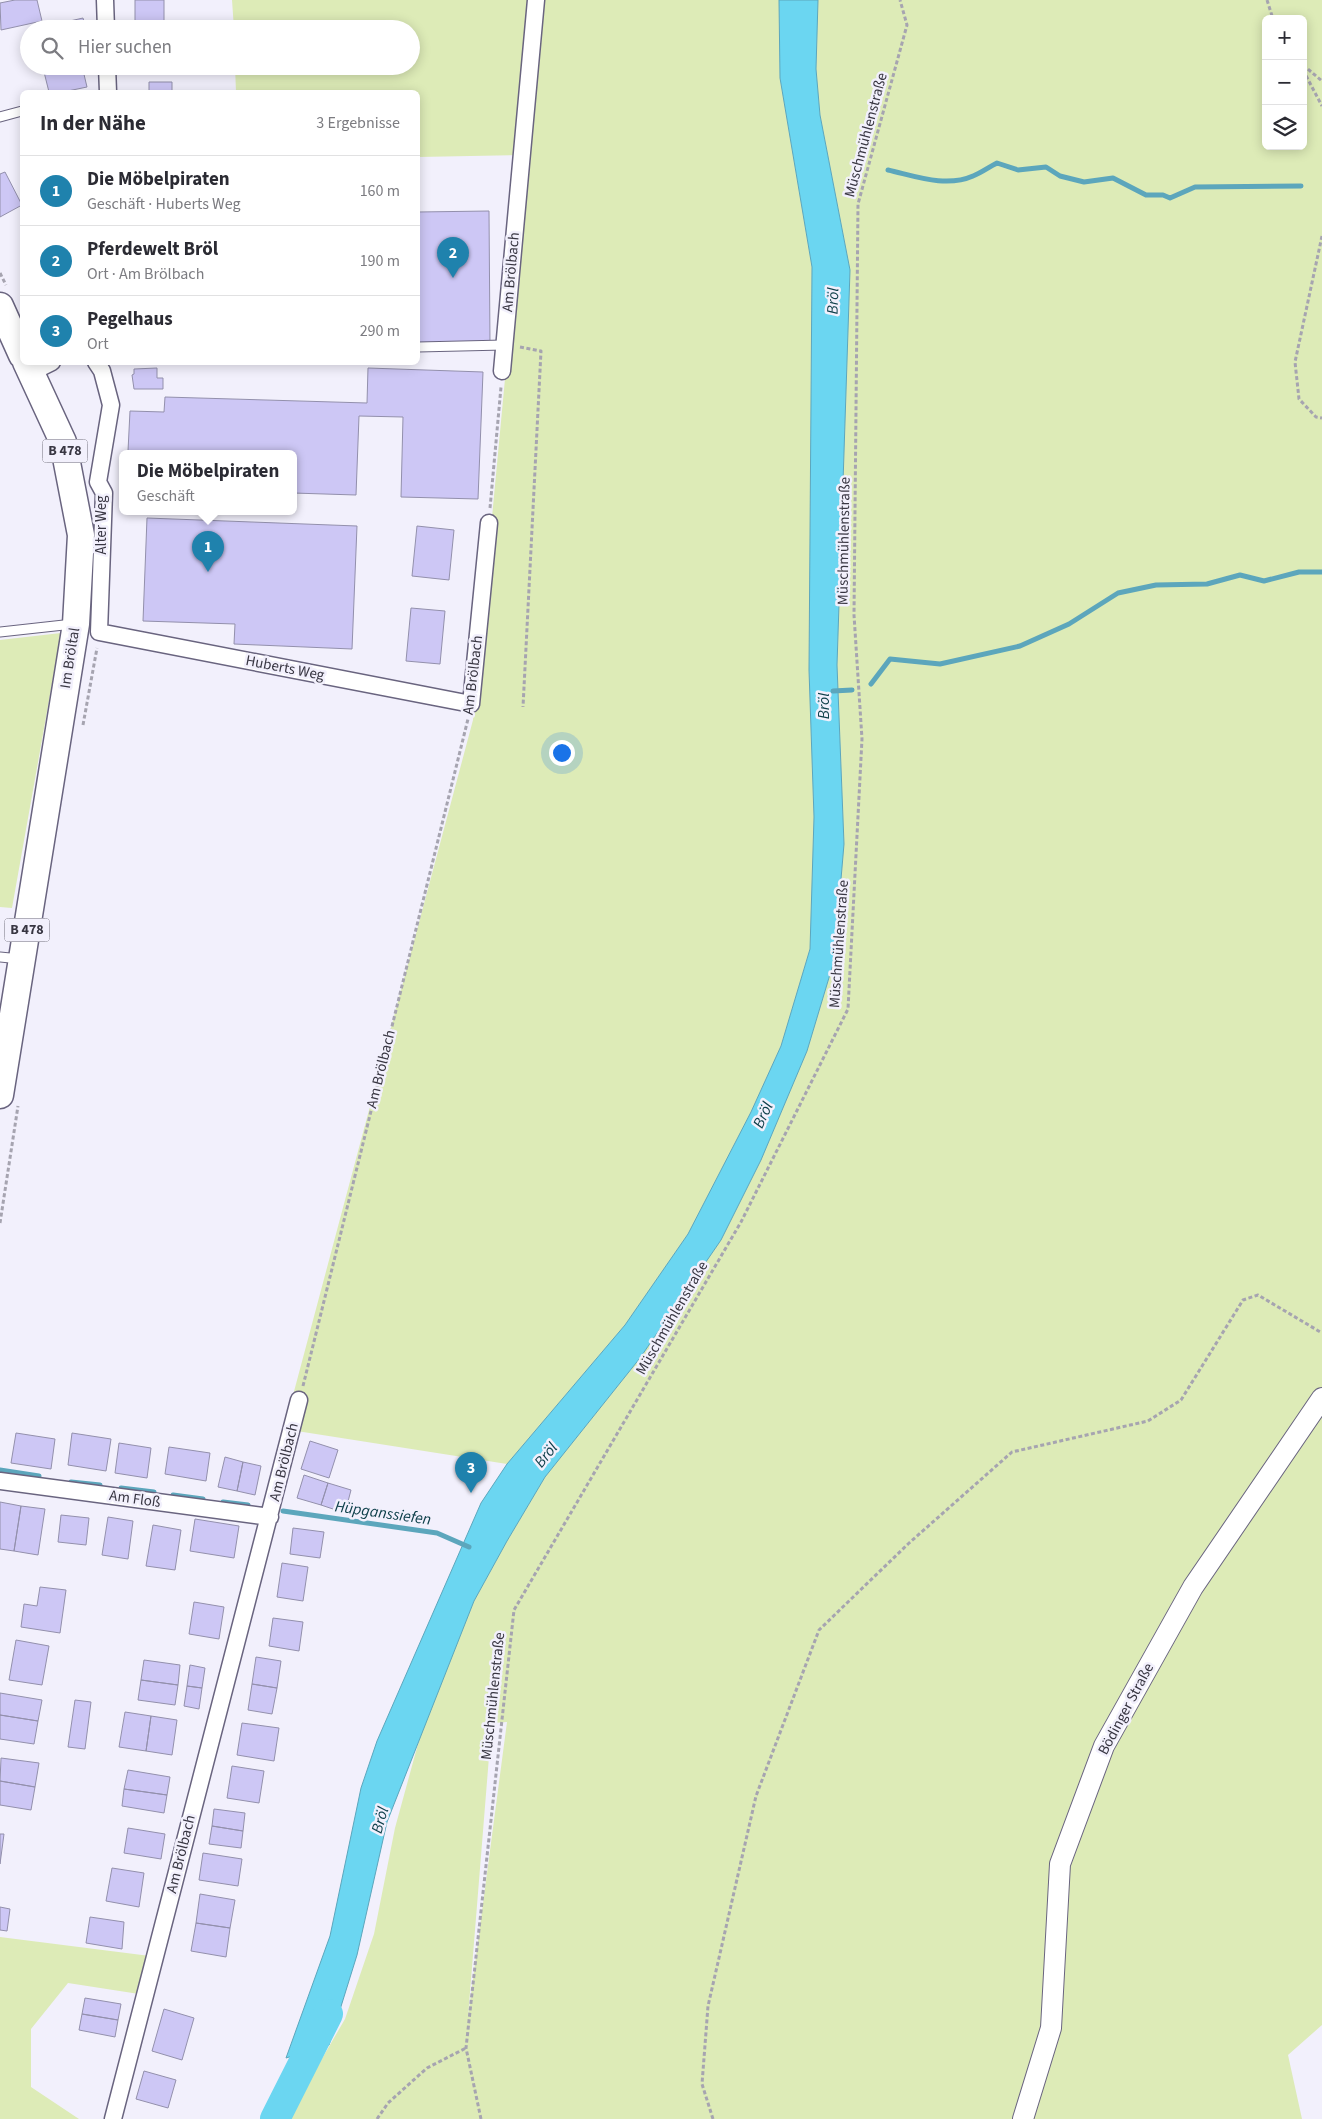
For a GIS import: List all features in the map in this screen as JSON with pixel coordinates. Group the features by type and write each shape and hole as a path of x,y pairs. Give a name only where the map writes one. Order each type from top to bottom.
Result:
{"main road":[{"name":"Im Bröltal","path":"0,306 20,341"},
{"name":"Im Bröltal","path":"0,1095 11,958 88,628 81,535 63,442 34,365"}],"street":[{"path":"106,0 106,20"},
{"name":"Am Brölbach","path":"502,371 536,0"},
{"path":"104,90 106,75"},
{"name":"Alter Weg","path":"88,628 104,493 98,482 111,405 102,371 98,365"},
{"name":"Am Brölbach","path":"471,704 489,523"},
{"name":"Huberts Weg","path":"88,628 471,704"},
{"name":"Bödinger Straße","path":"1024,2119 1051,2028 1060,1864 1104,1746 1193,1587 1322,1398"},
{"name":"Am Brölbach","path":"113,2119 299,1400"},
{"name":"Am Floß","path":"0,1481 270,1518"}],"lane":[{"path":"0,116 20,111"},
{"path":"420,347 504,345"},
{"path":"0,632 88,628"}],"path":[{"name":"Müschmühlenstraße","path":"482,2119 466,2048 514,1610 741,1222 848,1009 862,739 854,615 858,204 907,25 900,0"},
{"path":"1268,0 1272,15"},
{"path":"1307,68 1322,80"},
{"path":"1307,78 1322,106"},
{"path":"1322,236 1295,362 1299,399 1316,417 1322,418"},
{"path":"504,345 541,351 524,707"},
{"path":"489,523 502,371"},
{"name":"Am Brölbach","path":"299,1400 471,704"},
{"path":"713,2119 702,2084 708,2006 756,1796 819,1630 908,1544 1012,1452 1148,1420 1181,1400 1243,1300 1258,1295 1322,1333"},
{"path":"377,2119 388,2103 427,2068 466,2048"}],"green space":[{"path":"232,0 779,0 780,78 812,267 809,670 814,817 810,949 781,1046 751,1112 688,1234 625,1325 507,1464 284,1429 473,720 526,155 420,157 420,90 236,90 235,75 420,75 420,20 233,20"},
{"path":"818,0 1322,0 1322,2025 1288,2055 1302,2119 287,2119 345,2019 374,1934 395,1828 421,1733 474,1601 545,1477 640,1358 721,1240 761,1160 807,1051 834,961 844,844 837,665 850,270 820,115 816,69","holes":["507,1722 468,2017 491,1732 493,1723"]},
{"path":"61,633 12,908 0,907 0,640"},
{"path":"0,1937 150,1956 139,1994 68,1983 31,2029 31,2087 79,2119 0,2119"}],"water":[{"path":"779,0 818,0 816,69 820,115 850,270 837,665 844,844 834,961 807,1051 761,1160 721,1240 640,1358 545,1477 474,1601 387,1822 357,1955 329,2045 286,2058 330,1936 361,1788 377,1741 481,1503 507,1464 625,1325 688,1234 751,1112 781,1046 810,949 814,817 809,670 812,267 780,78"}],"building":[{"path":"15,0 37,0 42,20 20,20 20,26 1,30 0,3"},
{"path":"135,0 164,0 164,20 135,20"},
{"path":"45,75 84,75 87,87 73,90 48,90"},
{"path":"149,82 172,82 172,90 149,90"},
{"path":"5,172 20,201 20,206 0,217 0,174"},
{"path":"489,211 490,344 420,344 420,212"},
{"path":"157,368 157,378 163,378 163,389 134,389 132,375 134,374 134,369"},
{"path":"368,368 483,372 478,499 401,497 403,417 359,416 356,495 297,493 297,450 128,450 130,411 164,412 165,397 367,403"},
{"path":"147,518 357,526 352,649 234,644 235,624 143,621"},
{"path":"417,526 454,530 449,580 412,576"},
{"path":"411,608 445,611 440,664 406,661"},
{"path":"16,1433 55,1439 51,1469 11,1463"},
{"path":"72,1433 111,1439 106,1471 68,1465"},
{"path":"310,1441 338,1450 329,1478 301,1469"},
{"path":"119,1443 151,1448 147,1478 115,1473"},
{"path":"169,1447 210,1453 206,1481 165,1474"},
{"path":"225,1457 243,1462 237,1491 218,1487"},
{"path":"243,1462 261,1466 255,1495 237,1491"},
{"path":"304,1475 328,1483 321,1505 297,1498"},
{"path":"328,1483 351,1490 345,1513 321,1505"},
{"path":"0,1502 21,1506 14,1551 0,1549"},
{"path":"21,1506 45,1509 38,1555 14,1551"},
{"path":"61,1515 89,1518 86,1545 58,1542"},
{"path":"108,1517 133,1521 128,1559 102,1555"},
{"path":"195,1519 239,1526 234,1558 190,1551"},
{"path":"153,1525 181,1530 175,1570 146,1566"},
{"path":"293,1528 324,1532 320,1558 290,1554"},
{"path":"282,1563 308,1567 303,1601 277,1597"},
{"path":"40,1587 66,1590 60,1633 21,1627 24,1604 37,1606"},
{"path":"194,1602 224,1607 219,1639 189,1634"},
{"path":"273,1618 303,1622 299,1651 269,1646"},
{"path":"16,1640 49,1646 42,1685 9,1680"},
{"path":"256,1657 281,1661 277,1688 252,1684"},
{"path":"144,1660 180,1665 178,1685 141,1680"},
{"path":"190,1665 205,1668 202,1688 187,1686"},
{"path":"141,1680 178,1685 175,1705 138,1700"},
{"path":"252,1684 277,1688 272,1714 248,1710"},
{"path":"187,1686 202,1688 199,1709 184,1706"},
{"path":"0,1693 42,1700 38,1721 0,1715"},
{"path":"75,1700 91,1702 85,1749 68,1747"},
{"path":"125,1712 151,1716 146,1751 119,1747"},
{"path":"0,1715 38,1721 34,1744 0,1739"},
{"path":"151,1716 177,1720 172,1755 146,1751"},
{"path":"242,1723 279,1728 274,1761 237,1755"},
{"path":"1,1758 39,1763 35,1787 0,1781"},
{"path":"232,1766 264,1771 259,1803 227,1798"},
{"path":"128,1770 170,1777 167,1795 124,1789"},
{"path":"0,1781 35,1787 31,1810 0,1805"},
{"path":"124,1789 167,1795 164,1813 122,1806"},
{"path":"214,1809 245,1813 243,1831 212,1826"},
{"path":"212,1826 243,1831 241,1848 209,1844"},
{"path":"128,1828 165,1834 161,1859 124,1853"},
{"path":"0,1834 4,1834 0,1864"},
{"path":"203,1853 242,1859 238,1886 199,1880"},
{"path":"112,1868 144,1873 139,1907 106,1901"},
{"path":"200,1894 235,1900 230,1928 196,1923"},
{"path":"0,1907 10,1909 7,1931 0,1930"},
{"path":"90,1917 124,1922 122,1949 86,1943"},
{"path":"196,1923 230,1928 226,1957 191,1951"},
{"path":"85,1998 121,2004 118,2020 82,2014"},
{"path":"164,2009 194,2018 182,2060 152,2051"},
{"path":"82,2014 118,2020 115,2037 79,2030"},
{"path":"144,2071 176,2080 168,2108 136,2099"}],"waterway":[{"path":"888,170 930,180 952,181 973,176 997,163 1018,170 1046,167 1060,176 1084,182 1113,178 1146,195 1163,195 1170,198 1195,187 1301,186"},
{"path":"871,684 890,659 940,664 1020,646 1069,624 1118,593 1156,585 1207,584 1240,575 1264,581 1299,572 1322,572"},
{"path":"833,691 852,690"},
{"name":"Hüpganssiefen","path":"0,1470 39,1476"},
{"name":"Hüpganssiefen","path":"71,1482 100,1485"},
{"name":"Hüpganssiefen","path":"121,1488 154,1492"},
{"name":"Hüpganssiefen","path":"173,1495 203,1499"},
{"name":"Hüpganssiefen","path":"223,1502 248,1505"},
{"name":"Hüpganssiefen","path":"283,1511 437,1533 469,1547"},
{"name":"Bröl","path":"275,2119 328,2014"}],"place":[{"name":"Pferdewelt Bröl","path":"453,278"},
{"name":"Die Möbelpiraten","path":"208,572"},
{"name":"Pegelhaus","path":"471,1493"}]}
